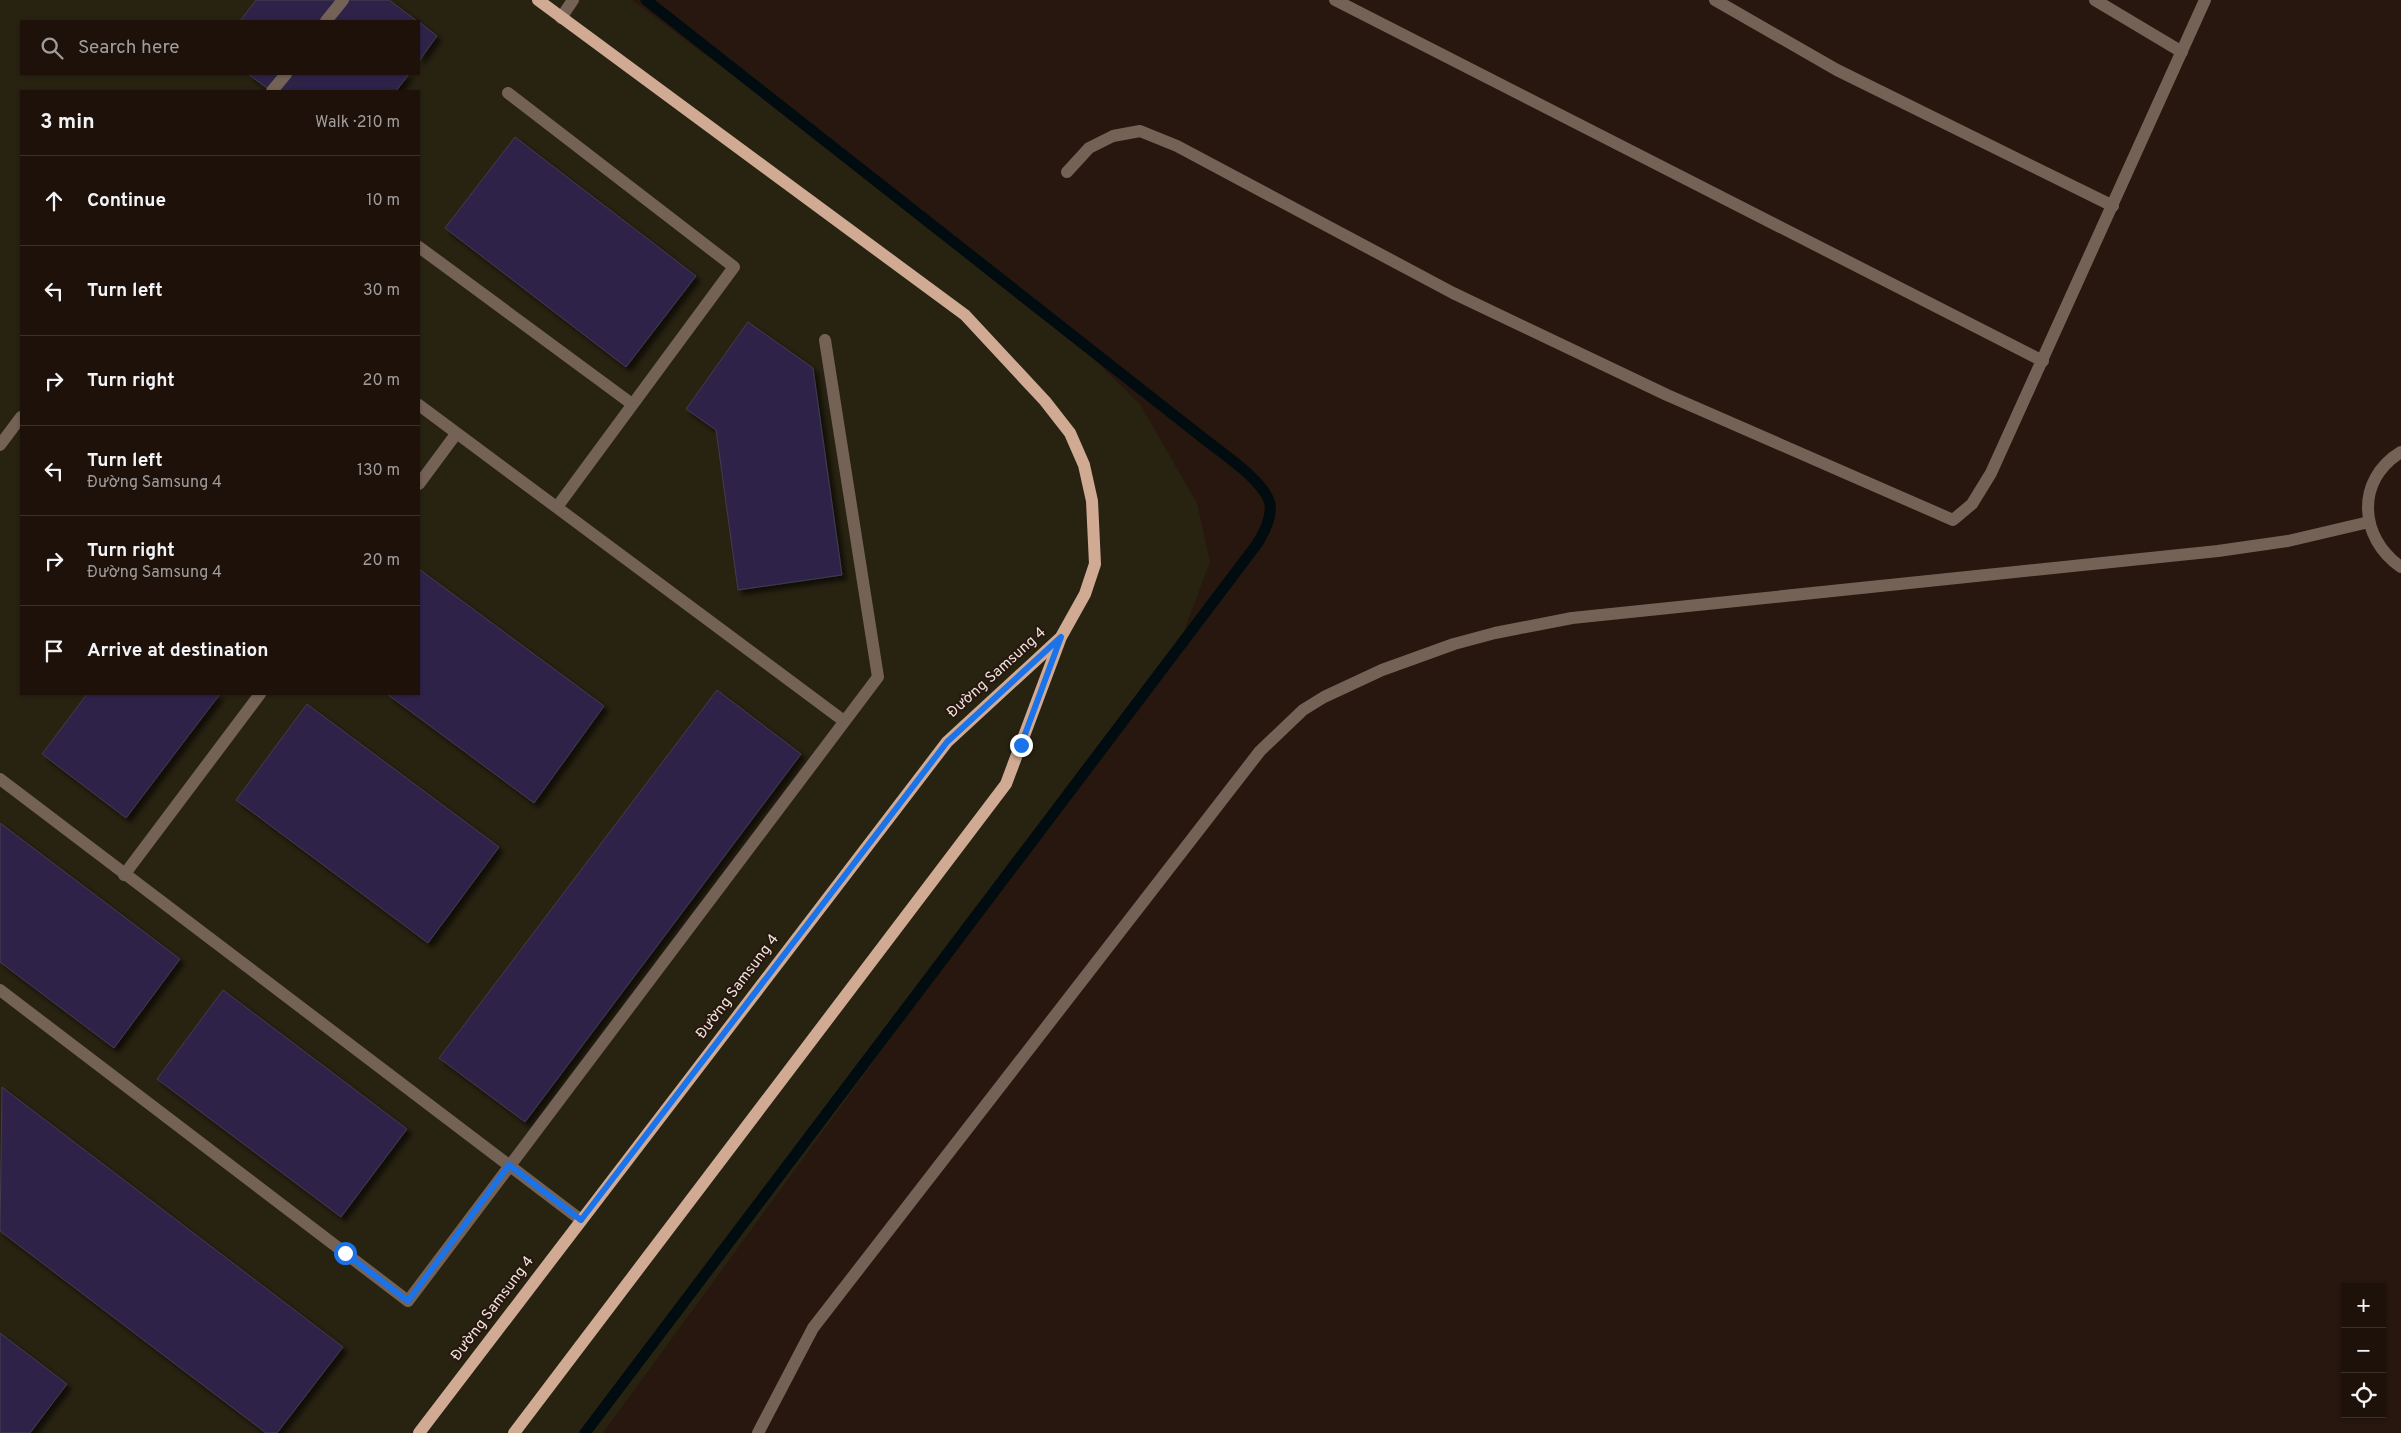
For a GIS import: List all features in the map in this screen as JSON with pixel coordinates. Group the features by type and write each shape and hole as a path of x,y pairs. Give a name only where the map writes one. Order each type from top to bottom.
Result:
{"main road":[{"path":"538,0 965,315 1045,401 1070,433 1084,465 1092,501 1095,564 1085,594 1061,637"},
{"name":"Đường Samsung 4","path":"419,1433 947,742 1061,637"},
{"name":"Đường Samsung 4","path":"514,1433 1006,784 1061,637"}],"street":[{"path":"327,20 343,0"},
{"path":"561,18 573,0"},
{"path":"1335,0 2043,361"},
{"path":"1715,0 1837,70 2112,206"},
{"path":"2094,0 2182,52"},
{"path":"1067,172 1089,148 1114,136 1140,131 1177,146 1453,292 1650,386 1953,520 1972,504 1984,488 2205,0"},
{"path":"273,90 285,75"},
{"path":"508,93 734,267 557,507"},
{"path":"420,248 632,404"},
{"path":"0,990 408,1301 878,677 825,340"},
{"path":"420,406 844,721"},
{"path":"0,445 20,418"},
{"path":"420,483 456,434"},
{"path":"2401,452 2382,468 2374,482 2369,498 2369,522 2375,540 2382,551 2401,567"},
{"path":"758,1433 813,1328 1260,752 1291,720 1324,697 1382,670 1432,651 1495,633 1572,618 2218,551 2288,541 2369,522"},
{"path":"124,874 259,695"},
{"path":"0,779 581,1220"}],"shaded area":[{"path":"0,0 632,0 1026,293 1140,404 1197,503 1210,562 1180,642 603,1433 0,1433"}],"building":[{"path":"256,0 389,0 416,20 241,20"},
{"path":"420,23 437,36 420,60"},
{"path":"249,75 408,75 397,90 270,90"},
{"path":"515,137 696,276 626,367 445,228"},
{"path":"748,322 813,368 842,575 738,590 716,430 686,409"},
{"path":"420,570 604,706 534,803 388,695 420,695"},
{"path":"717,690 801,754 525,1122 439,1058"},
{"path":"86,695 219,695 126,818 42,754"},
{"path":"307,704 499,847 428,943 236,800"},
{"path":"0,823 180,959 114,1048 0,962"},
{"path":"223,990 407,1129 341,1217 157,1079"},
{"path":"2,1087 343,1347 277,1433 266,1433 0,1231"},
{"path":"0,1333 67,1384 30,1433 0,1433"}],"waterway":[{"path":"585,1433 1257,544 1270,515 1270,504 1266,495 1259,485 1239,466 646,0"}],"route":[{"path":"345,1253 408,1301 509,1165 581,1220 947,742 1061,637 1021,745"}]}
